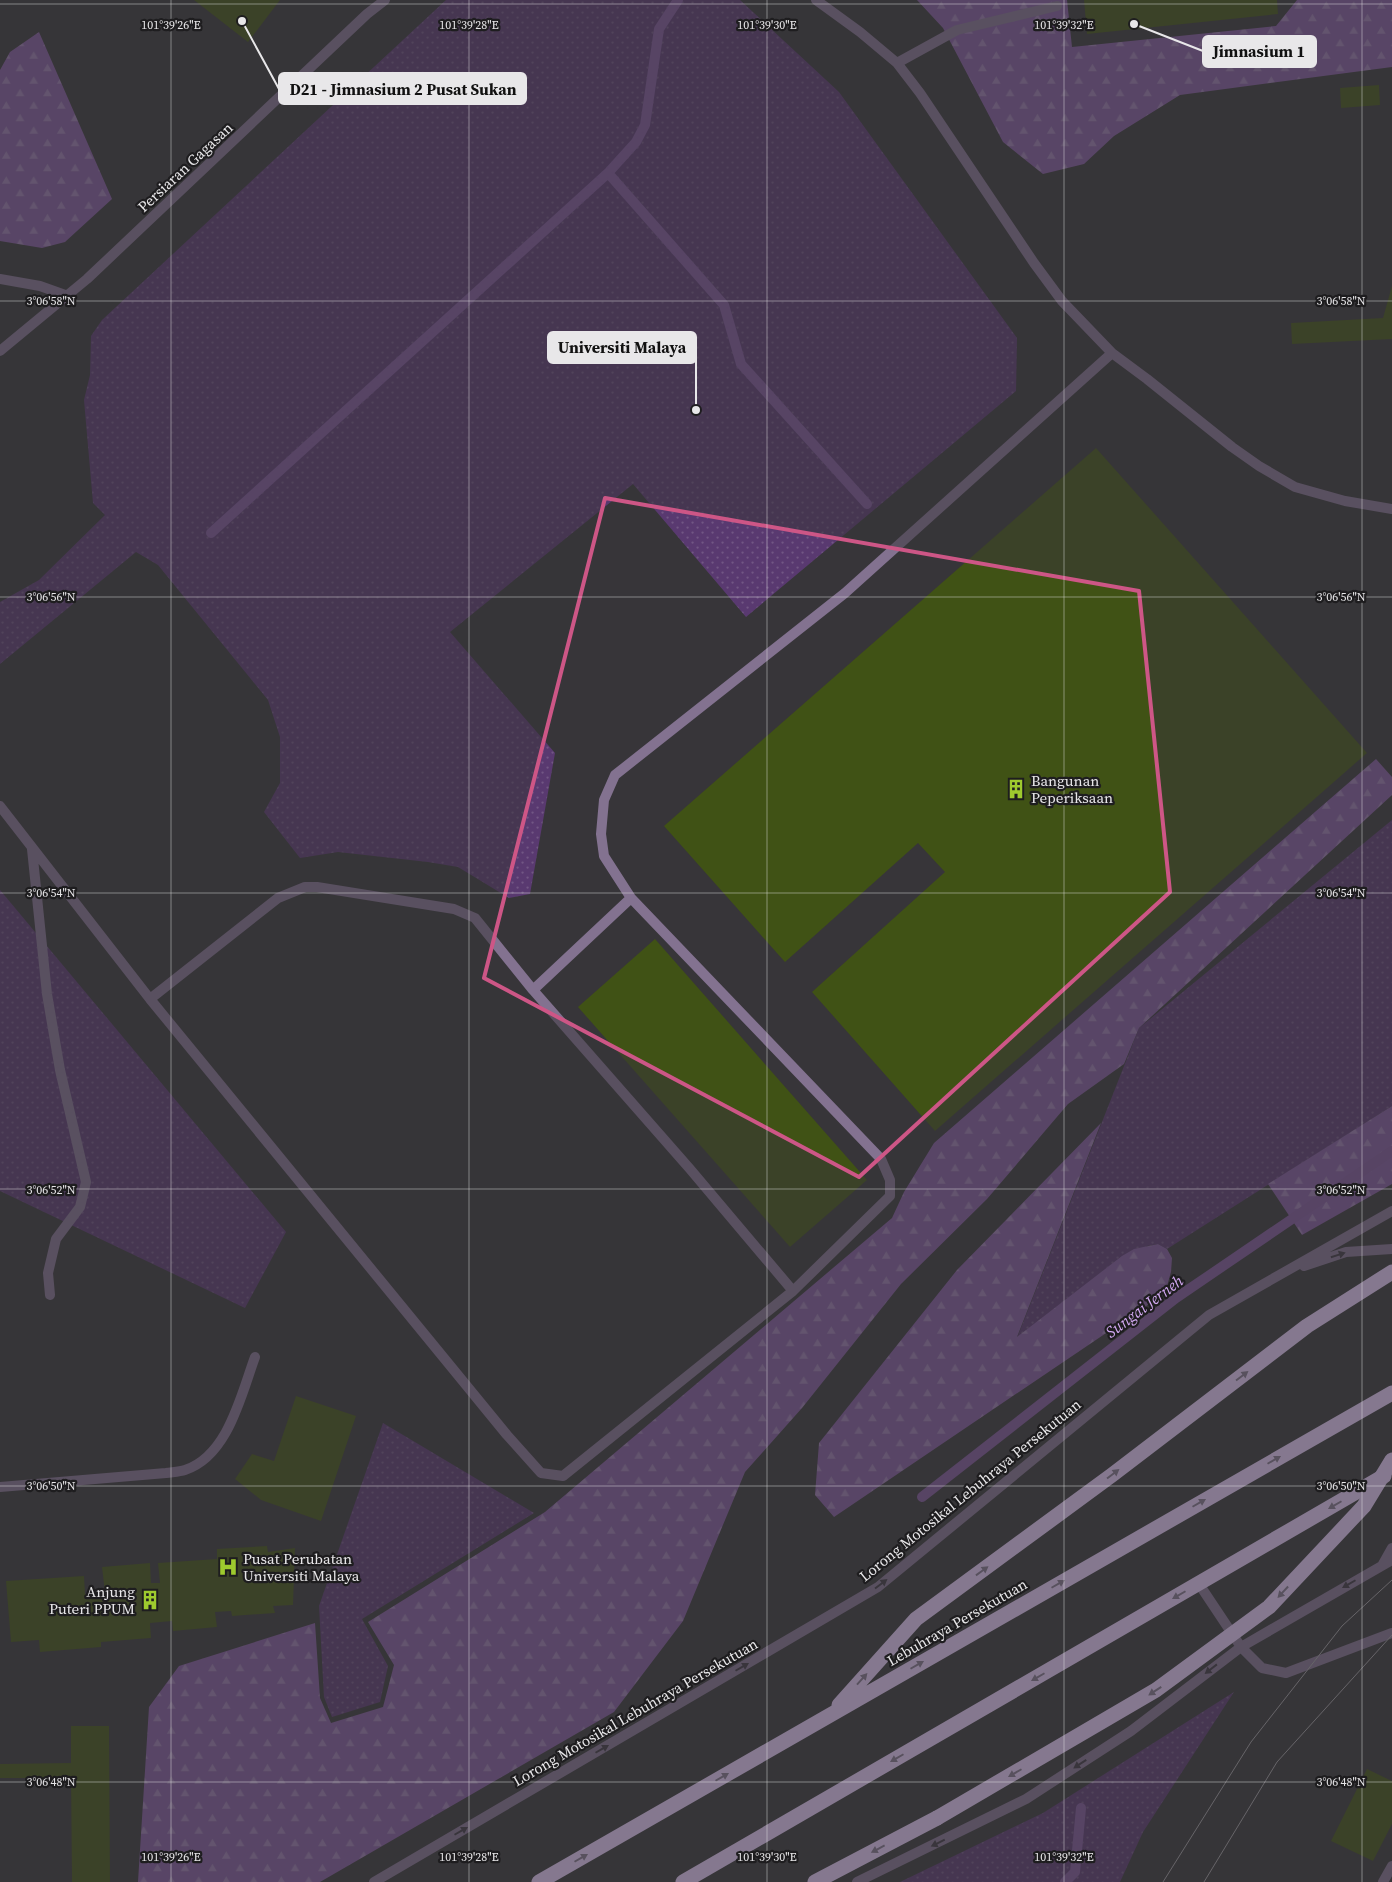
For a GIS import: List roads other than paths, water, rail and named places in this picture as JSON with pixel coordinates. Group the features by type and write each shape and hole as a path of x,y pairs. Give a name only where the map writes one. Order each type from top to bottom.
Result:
{"highway":[{"path":"829,1715 916,1619 1112,1475 1307,1326 1392,1272"},
{"name":"Lebuhraya Persekutuan","path":"539,1882 1392,1393"},
{"path":"815,1882 937,1818 1156,1690 1269,1606 1364,1506 1392,1460"},
{"path":"682,1882 1392,1472"}],"street":[{"name":"Persiaran Gagasan","path":"0,351 68,296 360,21 385,0"},
{"path":"816,0 860,32 897,63 920,93 1034,263 1062,301 1112,354 1146,378 1232,447 1259,466 1295,487 1345,501 1392,509"},
{"path":"897,63 957,30 1057,6"},
{"path":"0,279 40,286 68,296"},
{"path":"0,806 150,999 506,1435 541,1473 563,1476 793,1291 890,1196 890,1180 881,1159 632,898 604,856 601,834 604,800 615,775 845,593 1112,354"},
{"path":"32,848 47,994 60,1070 86,1182 80,1207 56,1239 48,1273 50,1295"},
{"path":"150,999 278,898 305,887 454,908 476,918 533,990 690,1169 793,1291"},
{"path":"533,990 632,898"},
{"name":"Lorong Motosikal Lebuhraya Persekutuan","path":"374,1882 878,1587 1209,1315 1392,1210"},
{"path":"1275,1277 1346,1252 1392,1249"},
{"path":"0,1487 186,1470 206,1457 220,1444 255,1357"},
{"path":"857,1882 1026,1799 1131,1731 1241,1646 1388,1562 1392,1548"},
{"path":"1199,1584 1241,1646 1262,1668 1286,1673 1392,1633"},
{"path":"1383,1882 1392,1866"}],"waterway":[{"path":"211,533 608,173 636,142 645,125 659,29 678,0"},
{"path":"608,173 724,305 741,364 867,504"},
{"name":"Sungai Jerneh","path":"922,1497 1176,1298 1392,1151"},
{"name":"Sungai Jerneh","path":"1065,1882 1075,1872 1081,1808"}],"tram line":[{"path":"1163,1882 1251,1742 1342,1626 1392,1580"},
{"path":"1204,1882 1277,1762 1392,1635"}],"place":[{"name":"D21 - Jimnasium 2 Pusat Sukan","path":"242,21"},
{"name":"Jimnasium 1","path":"1134,24"},
{"name":"Universiti Malaya","path":"696,410"},
{"name":"Bangunan Peperiksaan","path":"1016,789"},
{"name":"Pusat Perubatan Universiti Malaya","path":"228,1567"},
{"name":"Anjung Puteri PPUM","path":"150,1600"}]}
